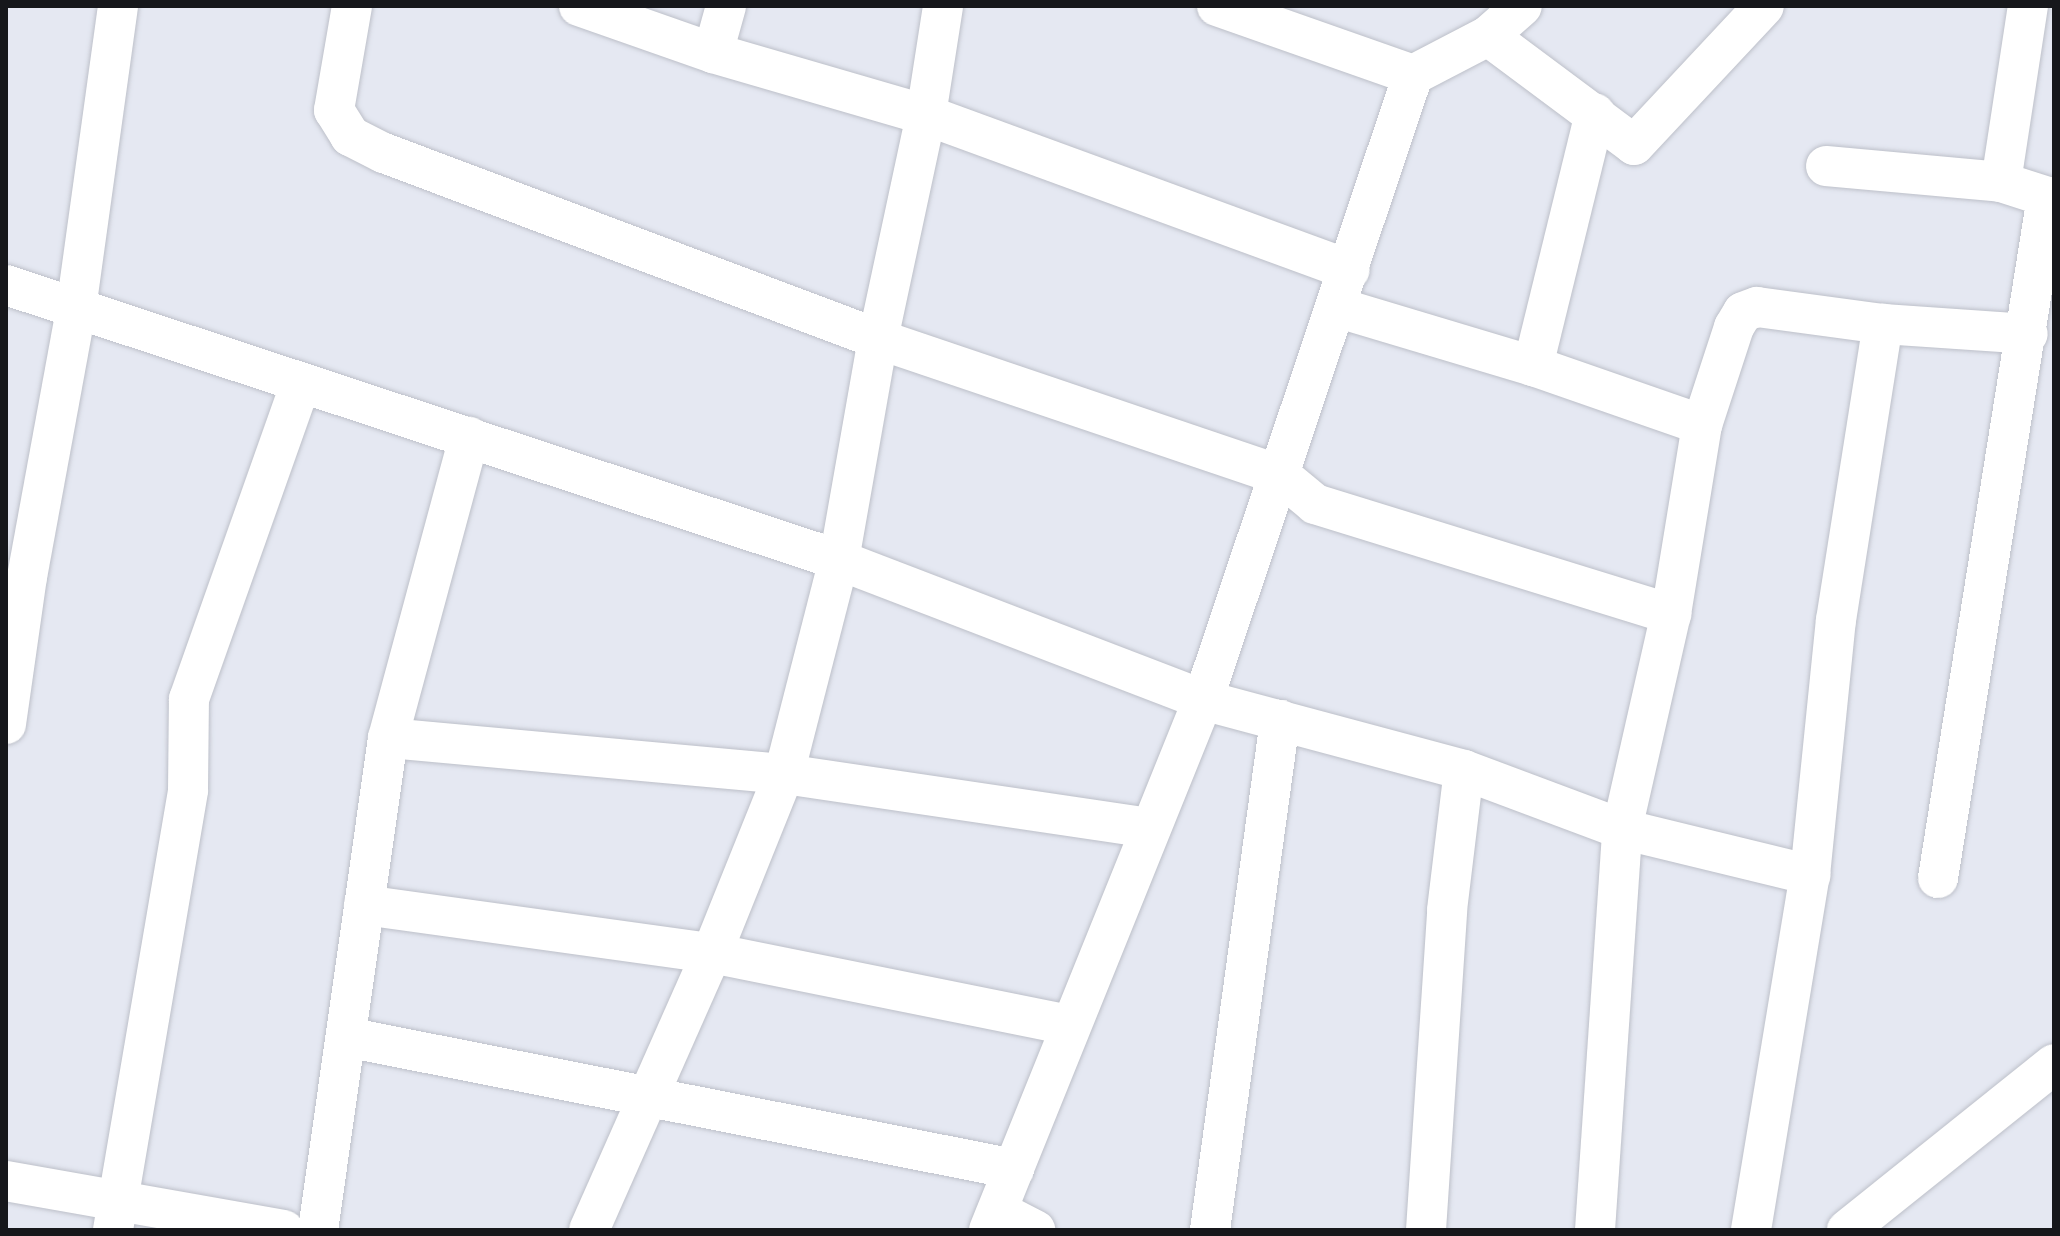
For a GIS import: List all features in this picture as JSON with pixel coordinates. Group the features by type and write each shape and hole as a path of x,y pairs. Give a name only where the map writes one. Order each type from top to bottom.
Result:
{"street":[{"path":"6,724 17,575 76,309 118,6"},
{"path":"352,6 334,110 350,136 384,153 878,339 1280,475 1315,504 1671,614"},
{"path":"579,6 713,53 926,115 1349,270"},
{"path":"713,53 726,6"},
{"path":"589,1230 712,953 784,774 839,560 878,339 926,115 943,6"},
{"path":"1217,6 1309,21 1413,75"},
{"path":"1035,1230 993,1221 1203,700 1413,75 1488,36 1522,6"},
{"path":"1488,36 1634,145 1764,6"},
{"path":"2001,182 2028,6"},
{"path":"1533,366 1595,114"},
{"path":"1826,166 2001,182 2051,198 1975,630 1938,878"},
{"path":"6,285 839,560 1203,700 1464,770 1622,829 1810,875"},
{"path":"1336,307 1533,366 1702,425"},
{"path":"1595,1230 1622,829 1671,614 1702,425 1734,327 1743,312 1757,307 1883,324 2028,334"},
{"path":"1751,1230 1810,875 1836,620 1883,324"},
{"path":"115,1216 188,790 189,699 301,383"},
{"path":"318,1230 388,738 469,437"},
{"path":"1210,1230 1280,720"},
{"path":"388,738 784,774 1150,828"},
{"path":"1426,1230 1447,910 1464,770"},
{"path":"364,905 712,953 1070,1025"},
{"path":"346,1037 1014,1169"},
{"path":"1847,1230 2054,1064"},
{"path":"6,1181 115,1216 284,1230"}]}
